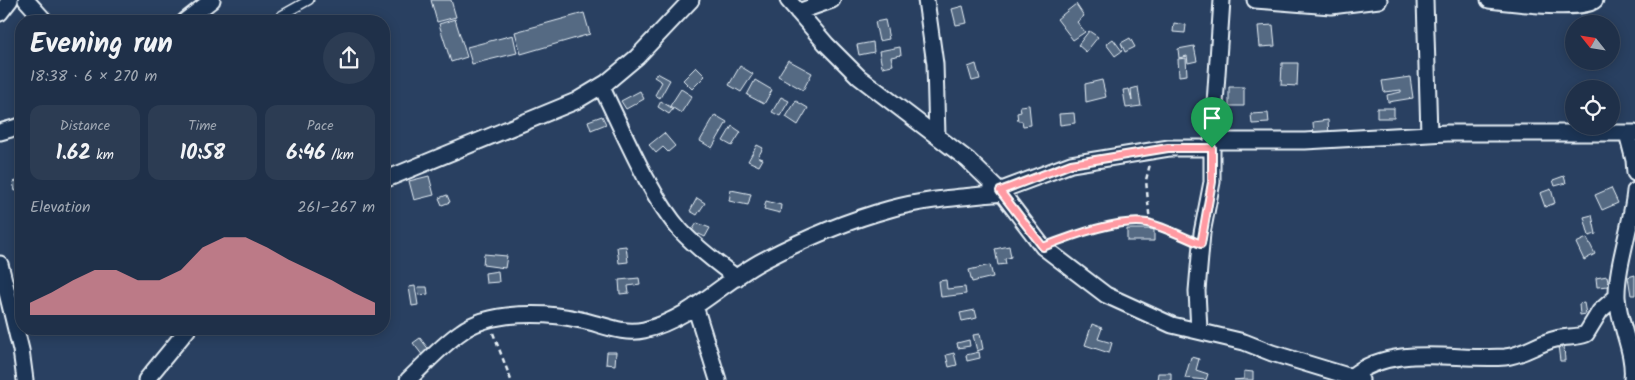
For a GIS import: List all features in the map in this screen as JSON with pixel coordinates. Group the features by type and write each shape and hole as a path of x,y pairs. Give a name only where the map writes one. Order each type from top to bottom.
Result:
{"street":[{"path":"0,12 10,0"},
{"path":"27,0 40,15"},
{"path":"390,178 576,101 601,86 637,57 692,0"},
{"path":"788,0 858,77 968,160 1001,192 1043,247 1079,276 1125,305 1172,325 1199,330 1356,378 1376,362 1396,357 1495,358 1523,354 1555,339 1586,334 1600,311 1617,296"},
{"path":"798,12 832,0"},
{"path":"926,0 935,64 937,136"},
{"path":"1199,330 1197,291 1201,244 1212,182 1212,145 1222,0"},
{"path":"1255,0 1331,6 1379,0"},
{"path":"1425,0 1429,134"},
{"path":"1490,0 1518,4 1589,5 1595,0"},
{"path":"191,15 205,2"},
{"path":"601,86 659,200 686,236 738,278"},
{"path":"0,132 15,128"},
{"path":"408,380 462,330 488,321 530,313 551,314 584,320 615,330 643,330 673,319 738,278 762,260 820,232 890,209 1001,192 1071,164 1160,149 1212,145 1429,134 1631,133 1635,173"},
{"path":"1632,380 1632,355 1617,296 1633,214 1635,191"},
{"path":"0,264 15,325"},
{"path":"695,306 718,380"},
{"path":"17,335 25,380"},
{"path":"146,380 183,335"}],"lane":[{"path":"282,15 309,0"}],"path":[{"path":"1150,224 1146,180 1148,168 1160,149"},
{"path":"1043,247 1070,237 1130,223 1150,224 1201,244"},
{"path":"488,321 511,380"}],"building":[{"path":"431,0 451,0 456,17 437,22"},
{"path":"1076,4 1084,16 1077,22 1085,32 1073,40 1057,19"},
{"path":"963,6 967,23 956,25 952,9"},
{"path":"584,13 590,34 521,54 515,32"},
{"path":"455,19 467,57 451,62 439,24"},
{"path":"885,20 889,39 879,41 875,22"},
{"path":"1174,23 1186,25 1185,33 1173,32"},
{"path":"1273,25 1275,46 1260,47 1258,26"},
{"path":"1089,31 1098,37 1086,52 1078,45"},
{"path":"513,35 517,53 472,64 467,47"},
{"path":"1130,38 1135,47 1125,52 1121,43"},
{"path":"1113,39 1122,51 1115,56 1106,44"},
{"path":"873,42 874,52 859,55 857,45"},
{"path":"1194,46 1197,61 1188,63 1187,56 1179,58 1178,49"},
{"path":"900,47 901,55 891,57 893,65 882,67 879,51"},
{"path":"1186,58 1187,75 1179,76 1178,59"},
{"path":"788,60 812,73 803,90 778,76"},
{"path":"1282,63 1298,63 1297,86 1281,85"},
{"path":"976,64 980,79 972,81 968,67"},
{"path":"740,66 753,74 741,92 729,85"},
{"path":"696,67 705,76 692,89 683,80"},
{"path":"657,73 670,80 660,98 655,95 662,82 654,77"},
{"path":"1410,77 1413,98 1388,102 1387,95 1401,92 1401,90 1384,92 1382,81"},
{"path":"755,80 772,90 764,104 747,95"},
{"path":"1102,80 1106,97 1086,102 1085,84"},
{"path":"1138,87 1141,106 1126,108 1123,90 1129,89 1132,101 1131,89"},
{"path":"1229,87 1244,87 1244,106 1229,106"},
{"path":"681,89 692,96 681,113 670,106"},
{"path":"640,91 644,99 626,109 621,101"},
{"path":"781,97 789,101 780,116 772,112"},
{"path":"661,101 673,109 669,114 658,107"},
{"path":"796,101 808,108 798,125 786,117"},
{"path":"1029,105 1031,125 1023,126 1022,121 1018,121 1017,113 1021,112 1020,106"},
{"path":"1377,108 1394,108 1394,118 1377,118"},
{"path":"1074,113 1075,123 1060,125 1059,114"},
{"path":"1268,113 1269,123 1252,124 1251,114"},
{"path":"715,115 727,122 712,148 700,141"},
{"path":"602,116 606,124 591,130 588,121"},
{"path":"1328,120 1329,135 1314,136 1313,122"},
{"path":"732,126 741,132 732,146 723,141"},
{"path":"664,133 675,146 668,152 663,147 656,153 649,145"},
{"path":"757,145 763,148 758,157 763,159 759,166 748,161"},
{"path":"429,176 434,195 414,200 409,181"},
{"path":"1564,176 1566,183 1555,186 1553,180"},
{"path":"1611,188 1618,203 1602,210 1595,195"},
{"path":"1551,189 1555,203 1545,207 1540,193"},
{"path":"731,190 751,194 748,205 729,201"},
{"path":"447,195 450,202 442,205 439,198"},
{"path":"697,198 705,203 697,215 690,211"},
{"path":"766,201 781,205 780,213 764,209"},
{"path":"1592,215 1596,234 1589,236 1584,217"},
{"path":"697,223 710,228 705,237 699,234 696,239 689,235"},
{"path":"1127,229 1154,229 1154,241 1127,241"},
{"path":"1587,238 1595,254 1584,260 1576,243"},
{"path":"626,246 628,262 619,263 617,247"},
{"path":"1009,246 1011,257 1005,259 1006,264 998,265 995,249"},
{"path":"484,254 507,256 505,268 483,265"},
{"path":"990,265 993,277 972,282 969,270"},
{"path":"498,271 499,282 486,283 485,273"},
{"path":"1635,275 1635,295 1631,295 1628,277"},
{"path":"1607,276 1609,286 1597,287 1596,278"},
{"path":"639,278 640,284 628,286 629,293 620,294 619,280"},
{"path":"946,280 947,289 965,287 966,294 941,297 939,281"},
{"path":"415,286 418,305 412,306 409,287"},
{"path":"418,287 427,287 428,294 419,295"},
{"path":"1584,303 1586,314 1580,315 1579,304"},
{"path":"975,310 977,318 962,321 960,313"},
{"path":"1092,324 1102,328 1098,339 1112,343 1109,353 1085,345"},
{"path":"980,334 983,349 977,351 973,335"},
{"path":"420,338 430,351 423,356 413,343"},
{"path":"969,340 970,346 958,348 957,343"},
{"path":"1558,345 1564,345 1565,361 1560,361"},
{"path":"607,352 616,352 615,365 606,364"},
{"path":"979,352 980,358 967,361 966,355"},
{"path":"954,353 957,365 949,367 946,355"},
{"path":"1191,357 1199,359 1196,370 1208,374 1206,380 1185,378"},
{"path":"1244,371 1253,372 1253,380 1234,380 1244,379"},
{"path":"1158,373 1171,373 1171,380 1157,380"}],"route":[{"path":"1168,148 1212,148 1212,182 1201,244 1161,227 1145,223 1130,223 1070,237 1043,247 1000,191 1043,173 1071,164 1120,154 1168,148"}]}
